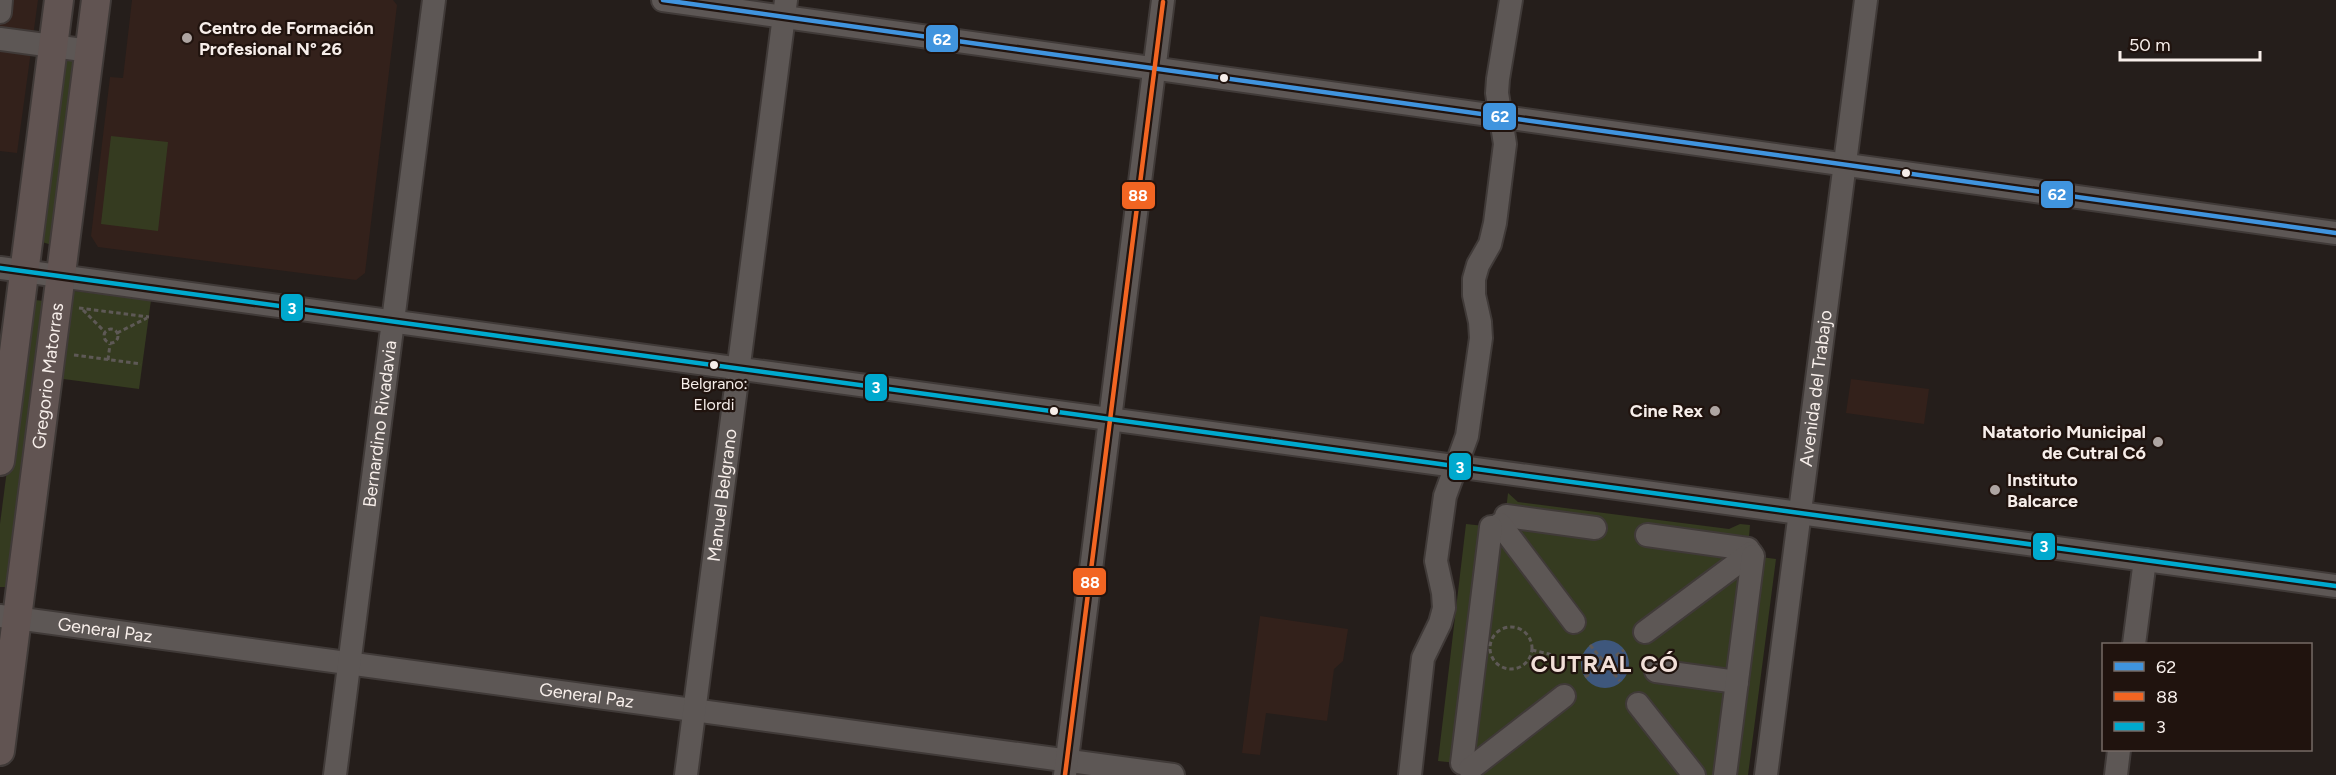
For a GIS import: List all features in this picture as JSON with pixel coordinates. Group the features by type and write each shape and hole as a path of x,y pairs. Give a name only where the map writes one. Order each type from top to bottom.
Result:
{"main road":[{"name":"Gregorio Matorras","path":"0,461 12,270 53,46 59,0"},
{"name":"Gregorio Matorras","path":"0,752 9,617 61,276 96,0"}],"street":[{"path":"0,12 2,0"},
{"name":"Bernardino Rivadavia","path":"335,775 434,0"},
{"path":"663,0 785,8 1155,68 2336,232"},
{"path":"1066,768 1164,0"},
{"path":"1410,775 1423,658 1440,623 1444,608 1443,593 1436,570 1437,548 1446,492 1467,436 1479,350 1481,327 1473,285 1476,270 1490,244 1495,223 1504,149 1498,79 1511,0"},
{"name":"Avenida del Trabajo","path":"1766,775 1866,0"},
{"name":"Manuel Belgrano","path":"686,775 785,8"},
{"path":"0,39 90,51"},
{"path":"12,270 2336,586"},
{"path":"1499,522 1595,528"},
{"path":"1499,522 1574,622"},
{"path":"1499,522 1466,766 1564,696"},
{"path":"1647,535 1750,553"},
{"path":"1645,632 1750,553"},
{"path":"1725,775 1750,553"},
{"path":"2134,643 2145,560"},
{"name":"General Paz","path":"9,617 694,710 1066,768 1173,775"},
{"path":"1656,671 1737,682"},
{"path":"1638,704 1694,775"},
{"path":"2116,775 2119,751"}],"path":[{"path":"105,332 80,308 149,318 117,333"},
{"path":"105,332 112,329 117,333"},
{"path":"105,332 104,338 110,343"},
{"path":"110,343 117,340 117,333"},
{"path":"108,360 110,343"},
{"path":"70,354 141,364"},
{"path":"1514,627 1520,629 1529,638 1532,651 1522,666 1509,669 1497,664 1490,653 1491,639 1500,630 1514,627"},
{"path":"1590,645 1620,681"},
{"path":"1585,677 1624,650"},
{"path":"1532,651 1553,655"}],"shaded area":[{"path":"0,0 38,0 17,153 0,151"},
{"path":"132,0 393,0 397,5 365,273 356,280 98,247 91,236 110,77 123,78"},
{"path":"1851,379 1929,389 1924,424 1846,413"},
{"path":"1260,616 1348,629 1343,661 1334,669 1327,721 1266,713 1260,755 1242,753"}],"green space":[{"path":"76,58 52,245 42,242 64,59"},
{"path":"111,136 168,142 158,231 101,224"},
{"path":"75,291 151,300 139,389 56,378 71,294"},
{"path":"35,300 44,301 7,587 0,587 0,524 28,307"},
{"path":"1508,493 1518,502 1729,529 1740,524 1750,525 1748,549 1753,556 1776,559 1748,775 1475,775 1466,764 1438,761 1466,524 1494,527 1505,520"}],"water":[{"path":"1605,640 1622,647 1629,664 1622,681 1605,688 1588,681 1581,664 1588,647"}],"transit line":[{"name":"62","path":"663,0 2336,233"},
{"name":"88","path":"1065,775 1163,2"},
{"name":"3","path":"0,268 2336,586"}],"place":[{"name":"Centro de Formación Profesional N° 26","path":"187,38"},
{"name":"Belgrano: Elordi","path":"714,365"},
{"name":"Cine Rex","path":"1715,411"},
{"name":"Natatorio Municipal de Cutral Có","path":"2158,442"},
{"name":"Instituto Balcarce","path":"1995,490"}],"district":[{"name":"CUTRAL CÓ","path":"1605,663"}]}
